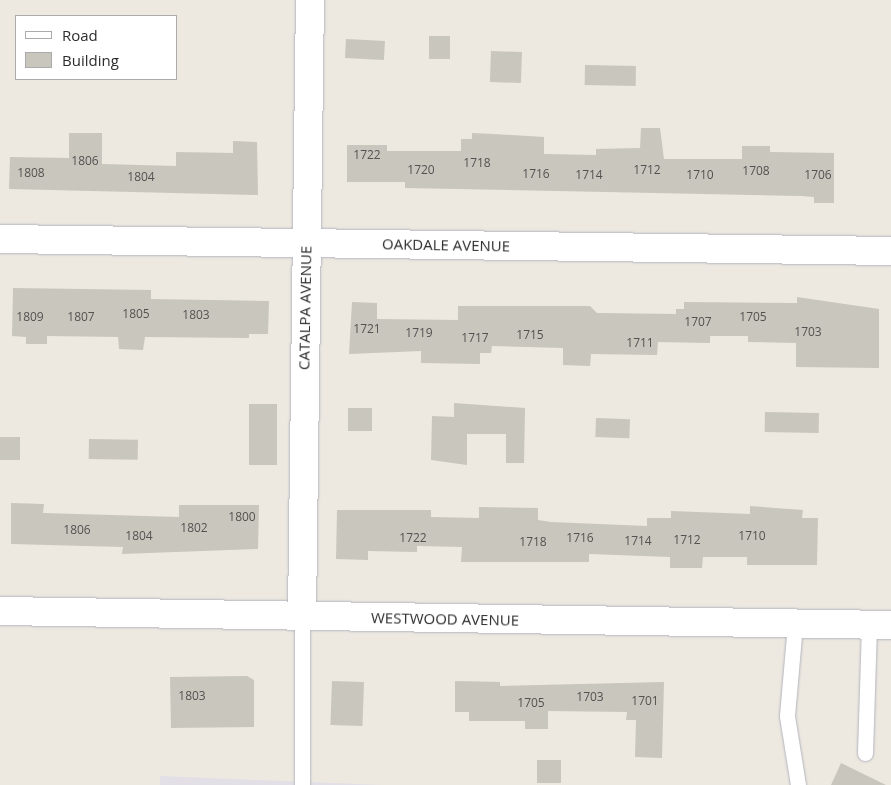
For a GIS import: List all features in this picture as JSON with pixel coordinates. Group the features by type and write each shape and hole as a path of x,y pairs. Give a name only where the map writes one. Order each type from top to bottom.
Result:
{"street":[{"name":"CATALPA AVENUE","path":"302,616 310,0"},
{"name":"OAKDALE AVENUE","path":"0,239 891,251"},
{"name":"WESTWOOD AVENUE","path":"0,612 880,625"}],"lane":[{"path":"302,616 302,785"},
{"path":"795,624 787,716 798,785"},
{"path":"865,752 880,625"}],"shaded area":[{"path":"160,776 382,785 160,785"}],"building":[{"path":"429,36 450,36 450,59 429,59"},
{"path":"346,39 385,41 384,60 345,58"},
{"path":"491,51 522,52 521,83 490,82"},
{"path":"585,65 636,66 636,86 585,85"},
{"path":"641,128 660,128 664,159 742,159 742,146 770,146 770,152 834,153 834,203 814,203 814,197 801,196 405,188 405,182 347,182 347,145 387,145 387,151 461,151 461,139 472,139 472,133 544,137 544,154 596,155 596,149 640,148"},
{"path":"69,133 102,133 102,164 176,166 176,152 233,153 233,141 257,142 258,195 9,189 10,157 69,158"},
{"path":"13,288 151,290 151,299 269,301 268,334 249,334 249,338 145,337 143,350 119,349 118,337 47,336 47,344 26,344 26,337 12,336"},
{"path":"797,297 879,309 879,368 796,367 796,343 748,342 748,336 710,336 710,343 658,342 657,355 591,354 590,366 563,365 563,348 492,346 491,353 480,353 480,364 421,363 421,351 349,354 352,302 377,303 377,319 458,320 458,306 590,306 597,313 676,314 676,309 684,309 684,302 797,303"},
{"path":"454,403 525,408 524,463 506,463 506,434 467,434 467,465 431,460 432,416 454,417"},
{"path":"249,404 277,404 277,465 249,465"},
{"path":"348,408 372,408 372,431 348,431"},
{"path":"765,412 819,413 819,433 765,432"},
{"path":"596,418 630,419 629,438 595,437"},
{"path":"0,437 20,437 20,460 0,460"},
{"path":"89,439 138,440 138,460 89,459"},
{"path":"11,503 44,504 43,513 179,517 179,505 259,505 258,549 122,554 123,547 11,544"},
{"path":"750,506 803,510 802,518 818,518 817,565 747,565 747,557 703,557 702,568 670,568 670,557 589,554 589,562 461,562 462,547 417,546 417,552 368,551 368,560 336,559 337,510 431,510 431,517 479,518 479,507 538,508 538,520 647,526 647,518 671,518 671,511 750,514"},
{"path":"247,676 254,680 254,727 171,728 170,677"},
{"path":"332,681 364,682 362,726 330,725"},
{"path":"455,681 500,682 500,686 664,682 662,758 635,757 636,720 626,720 627,712 548,711 548,729 525,729 525,721 469,721 469,712 455,712"},
{"path":"537,760 561,760 561,783 537,783"},
{"path":"841,763 886,785 831,785"}]}
